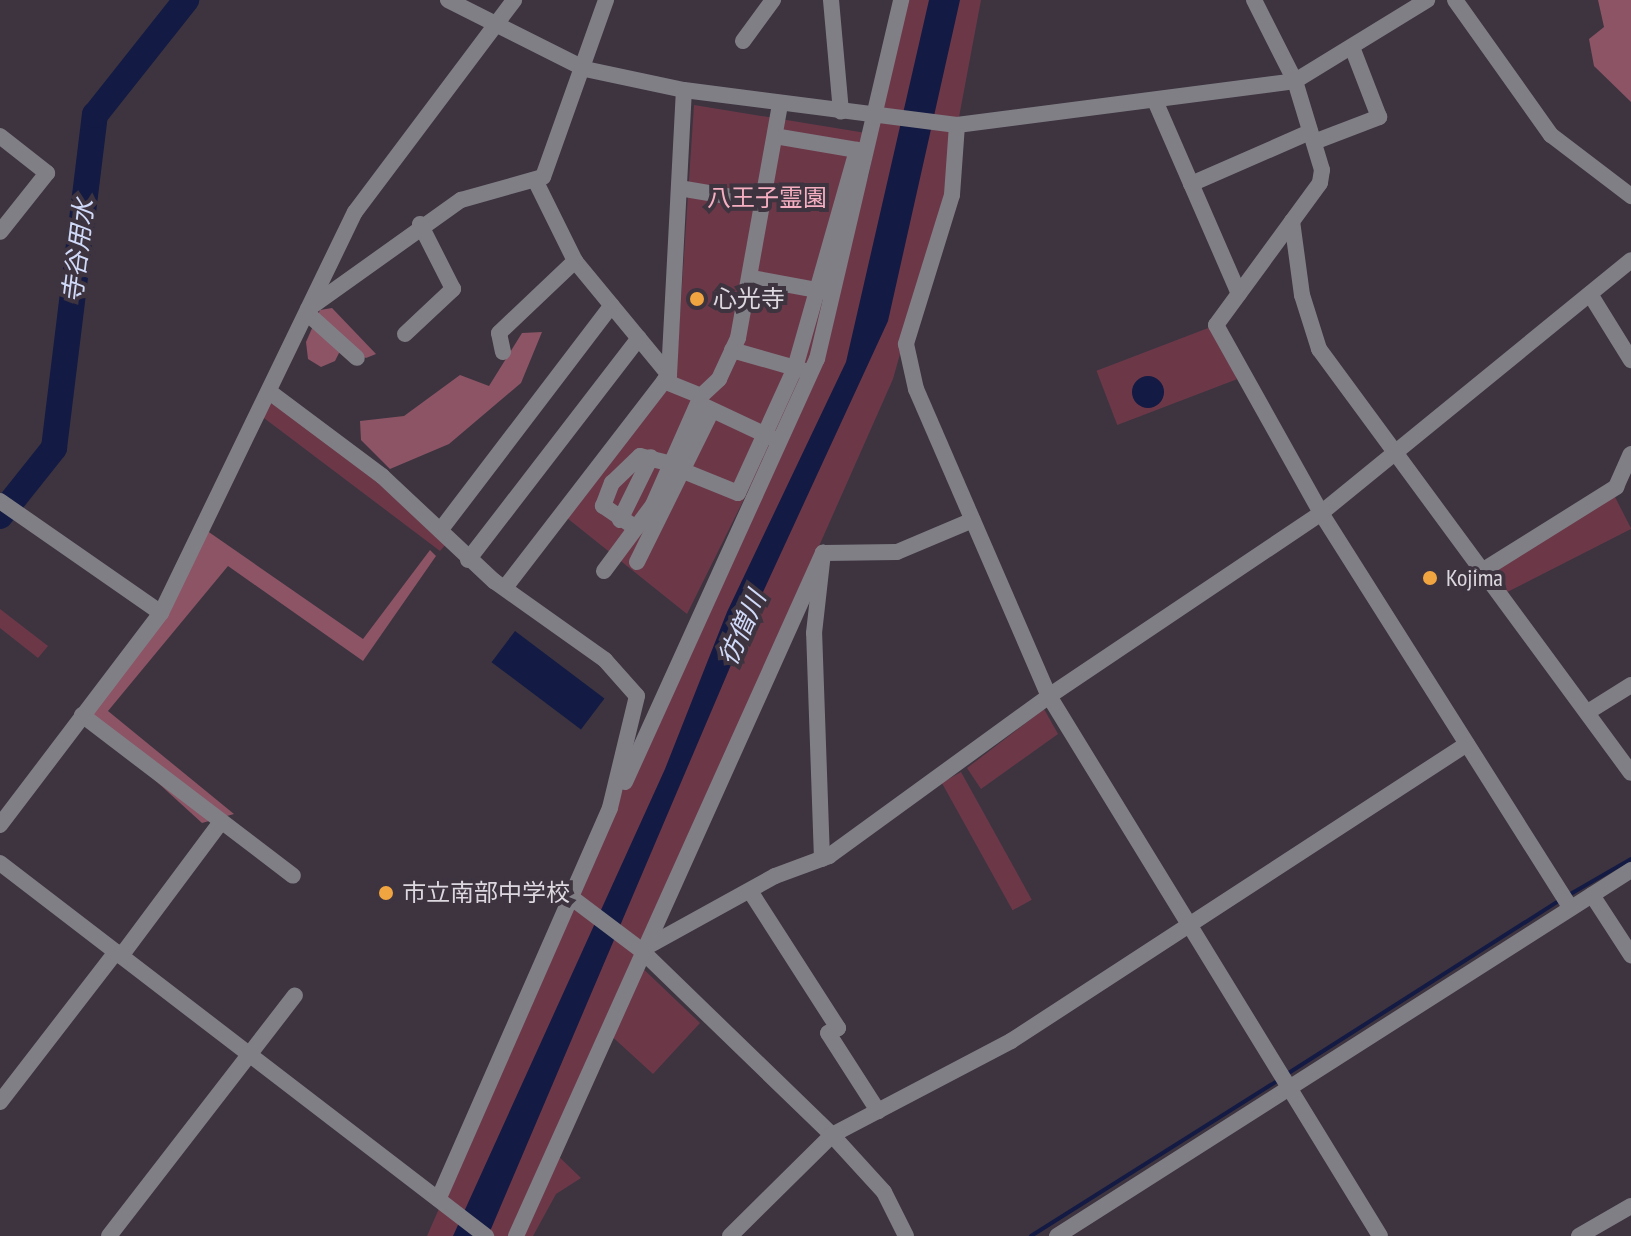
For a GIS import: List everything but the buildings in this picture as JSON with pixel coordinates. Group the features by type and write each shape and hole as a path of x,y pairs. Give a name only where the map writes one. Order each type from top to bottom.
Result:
{"street":[{"path":"448,0 585,69 684,90 882,118 957,125 1156,103 1295,81 1427,0"},
{"path":"0,825 161,613 271,393 355,212 514,0"},
{"path":"606,0 585,69 536,182 575,261 639,338 666,378 703,403 781,442"},
{"path":"743,41 773,0"},
{"path":"831,0 841,112"},
{"path":"441,1201 610,808 781,442 882,118 901,0"},
{"path":"1254,0 1295,81 1312,137 1320,183 1216,325 1321,513 1571,908"},
{"path":"1455,0 1551,135 1631,196"},
{"path":"1191,184 1312,137 1379,117 1352,47"},
{"path":"507,585 666,378 684,90"},
{"path":"1156,103 1239,294"},
{"path":"637,562 679,468 703,403 732,350 752,278 780,104"},
{"path":"957,125 952,195 905,356 1049,696 1293,1087 1380,1236"},
{"path":"0,136 47,173 0,232"},
{"path":"775,136 857,150 828,292"},
{"path":"308,311 420,224 461,200 536,182"},
{"path":"679,188 751,200"},
{"path":"1292,221 1319,349 1591,710 1631,773"},
{"path":"405,334 453,289 420,224"},
{"path":"639,948 750,891 822,859 1049,696 1321,513 1393,448 1631,260"},
{"path":"503,352 499,333 575,261"},
{"path":"752,278 828,292"},
{"path":"1590,294 1631,360"},
{"path":"442,528 612,305"},
{"path":"308,311 357,358"},
{"path":"468,560 639,338"},
{"path":"732,350 803,370"},
{"path":"628,524 603,506 612,483 627,465 651,457 738,493 765,435 803,370"},
{"path":"271,393 442,528 468,560 507,585 631,683 636,712 610,808"},
{"path":"1485,569 1616,487 1631,454"},
{"path":"604,571 628,524 651,457"},
{"path":"628,524 679,468"},
{"path":"0,501 161,613"},
{"path":"823,553 897,552 973,520"},
{"path":"822,859 814,633 823,553"},
{"path":"516,1236 639,948 823,553"},
{"path":"1591,710 1631,685"},
{"path":"82,715 293,876"},
{"path":"730,1236 832,1135 1011,1041 1190,920 1467,744"},
{"path":"0,1102 221,822"},
{"path":"0,863 486,1236"},
{"path":"1063,1234 1631,870"},
{"path":"750,891 838,1028 828,1033 878,1111"},
{"path":"1592,895 1631,955"},
{"path":"572,898 639,948 832,1135 884,1192 906,1236"},
{"path":"109,1236 295,995"},
{"path":"1579,1236 1631,1206"}],"green space":[{"name":"八王子霊園","path":"901,0 981,0 944,197 893,379 630,973 636,962 700,1023 653,1074 606,1031 553,1151 581,1178 556,1194 533,1236 427,1236 801,384 687,614 562,514 676,376 694,105 866,133 821,326 869,174"},
{"path":"1216,325 1237,379 1117,425 1097,371"},
{"path":"271,393 375,471 448,542 440,551 260,415"},
{"path":"1614,495 1631,529 1504,594 1487,560"},
{"path":"0,609 48,646 38,658 0,628"},
{"path":"1044,709 1058,734 981,789 967,768"},
{"path":"961,772 1032,900 1013,910 942,783"}],"shaded area":[{"path":"1598,0 1631,0 1631,102 1594,66 1589,39 1604,27"},
{"path":"332,308 376,354 366,358 343,345 335,361 321,367 308,359 306,342 320,310"},
{"path":"542,332 521,383 449,444 390,469 361,440 360,421 404,416 460,375 489,386 522,333"},
{"path":"203,528 363,639 430,550 436,556 363,661 228,566 108,711 234,814 202,823 88,719"}],"water":[{"name":"彷僧川","path":"929,0 960,0 888,321 751,618 488,1236 453,1236 665,769 727,612 846,362"},
{"path":"1148,376 1160,380 1164,392 1160,404 1148,408 1136,404 1132,392 1136,380"},
{"path":"515,631 604,698 581,730 492,662"}],"waterway":[{"name":"寺谷用水","path":"0,516 54,448 95,115 186,0"},
{"path":"1567,896 1631,859"},
{"path":"1287,1074 1560,900"},
{"path":"1031,1236 1280,1079"}],"place":[{"name":"心光寺","path":"697,299"},
{"name":"Kojima","path":"1430,578"},
{"name":"市立南部中学校","path":"386,893"}]}
